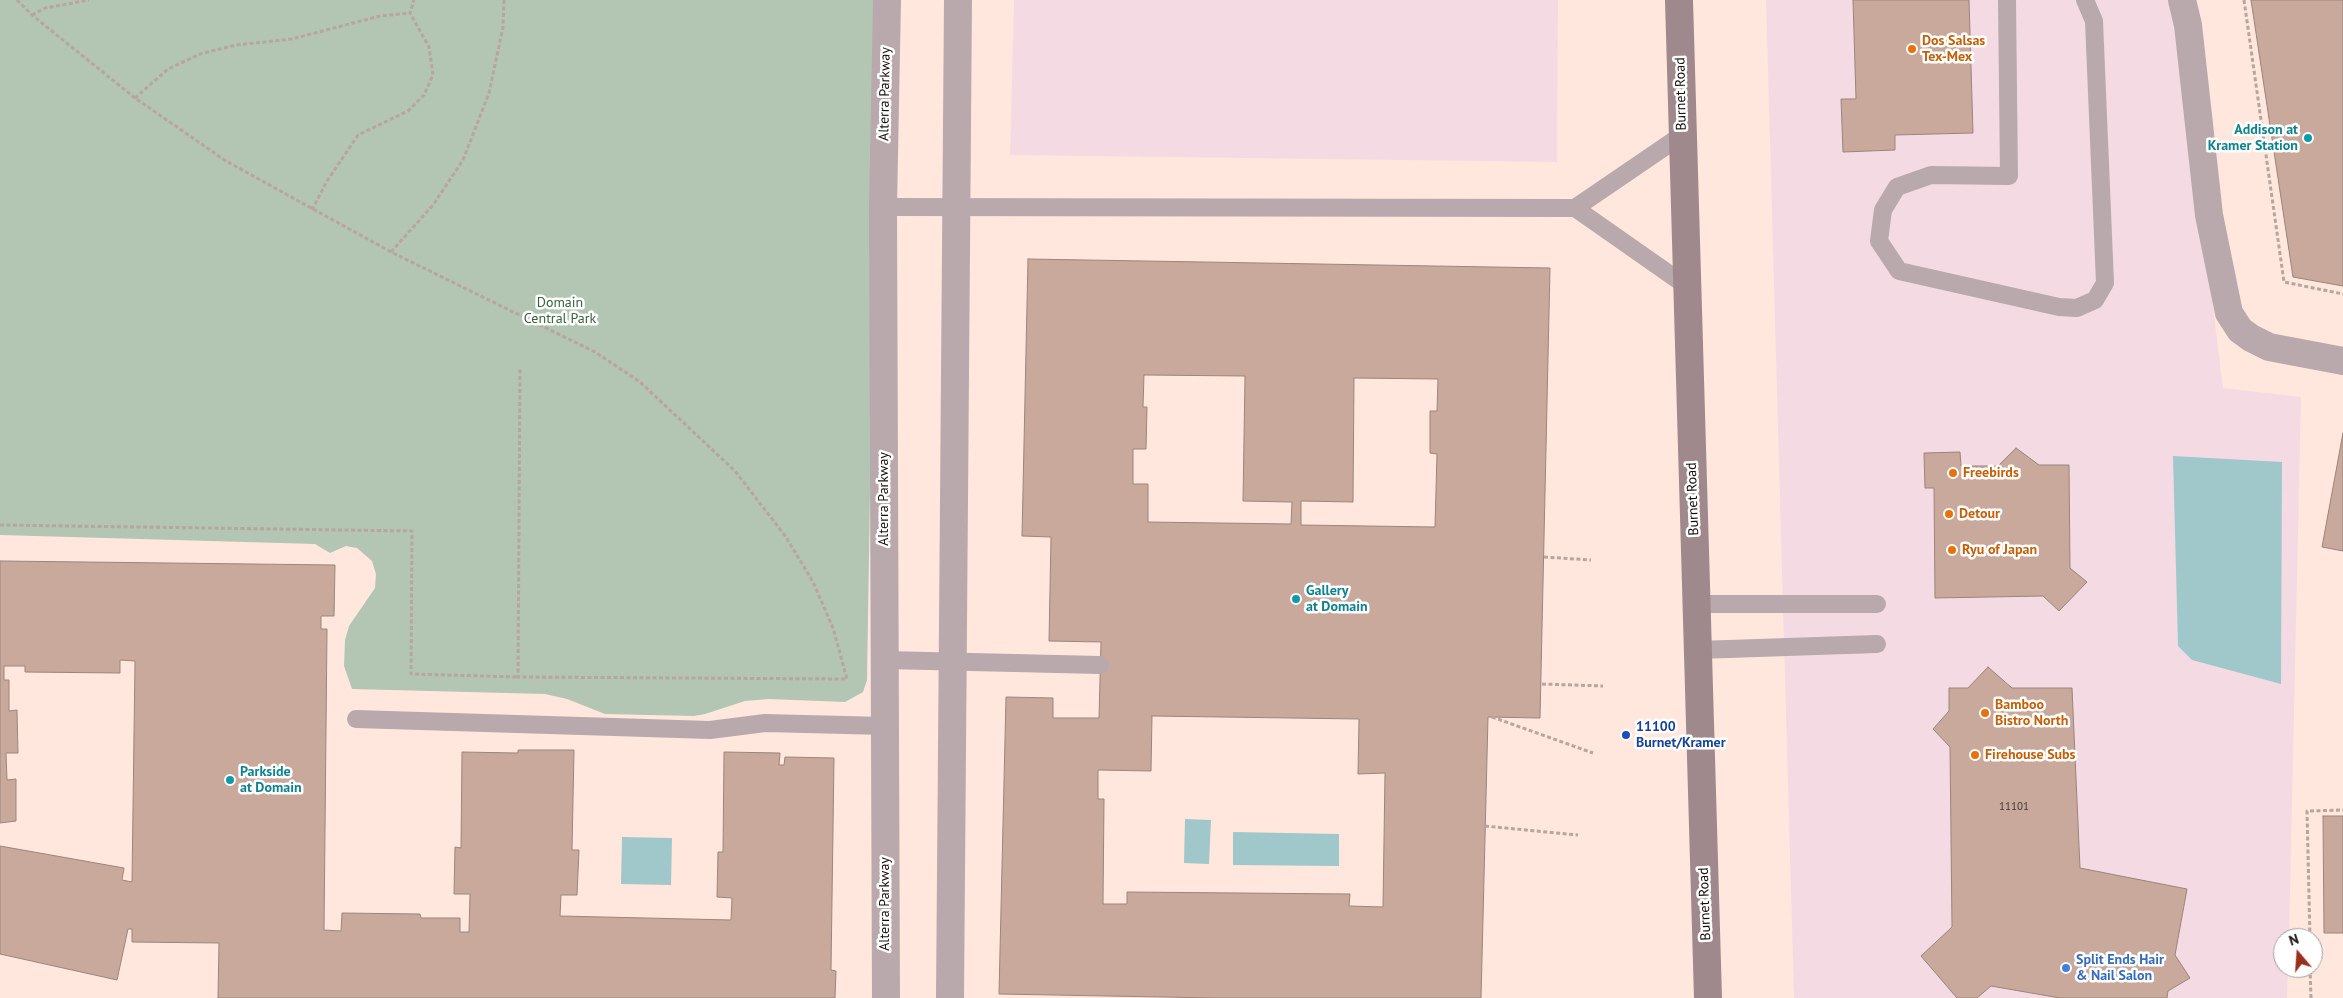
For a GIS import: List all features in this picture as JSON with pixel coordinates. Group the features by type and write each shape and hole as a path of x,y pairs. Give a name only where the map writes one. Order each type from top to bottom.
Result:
{"main road":[{"name":"Burnet Road","path":"1679,0 1708,998"}],"street":[{"name":"Alterra Parkway","path":"886,998 883,206 887,0"},
{"path":"950,998 958,0"},
{"path":"2182,0 2188,25 2209,215 2229,313 2240,330 2250,338 2269,347 2343,361"}],"lane":[{"path":"2007,0 2009,176 1931,175 1897,187 1883,210 1879,241 1900,271 2059,307 2077,308 2095,300 2105,283 2094,21 2085,0"},
{"path":"883,206 956,208 1575,208 1682,135"},
{"path":"1575,208 1686,285"},
{"path":"1697,604 1877,604"},
{"path":"1698,650 1877,644"},
{"path":"884,660 1100,665"},
{"path":"356,719 710,730 765,723 885,726"}],"path":[{"path":"0,525 412,532 411,674 518,678 847,679 833,628 813,582 786,537 728,464 640,382 596,352 391,252 226,161 135,98 32,15 17,0"},
{"path":"32,15 44,8 89,0"},
{"path":"312,210 327,180 358,135 408,111 424,95 433,75 429,48 410,12 414,0"},
{"path":"391,252 433,205 463,160 489,93 504,27 504,0"},
{"path":"2244,0 2284,282 2343,294"},
{"path":"135,98 168,69 200,54 236,45 292,39 380,16 410,12"},
{"path":"518,678 520,369"},
{"path":"1544,557 1591,560"},
{"path":"1542,684 1603,686"},
{"path":"1492,717 1593,752"},
{"path":"2310,928 2307,811 2343,810"},
{"path":"1485,826 1578,835"},
{"path":"2310,978 2311,998"}],"shaded area":[{"path":"1014,0 1558,0 1557,162 1010,155"},
{"path":"1766,0 2175,0 2223,388 2301,397 2289,928 2273,928 2273,978 2288,978 2287,998 1794,998"}],"green space":[{"name":"Domain Central Park","path":"0,0 878,0 867,680 863,692 845,702 769,699 745,701 694,716 605,714 567,699 545,694 352,689 344,666 345,640 349,626 375,588 376,574 372,561 357,548 346,546 330,553 315,544 0,535"}],"water":[{"path":"2173,456 2282,462 2281,684 2192,660 2178,646"},
{"path":"1185,819 1211,820 1209,864 1184,863"},
{"path":"1233,832 1339,834 1339,866 1233,865"},
{"path":"622,837 672,838 671,885 621,884"}],"building":[{"name":"Dos Salsas Tex-Mex","path":"1853,0 1969,0 1973,133 1895,135 1895,150 1843,152 1841,99 1856,99"},
{"name":"Addison at Kramer Station","path":"2251,0 2343,0 2343,286 2293,277"},
{"name":"Gallery at Domain","path":"1028,259 1550,268 1540,718 1488,717 1481,998 1216,998 999,994 1006,697 1053,698 1053,718 1099,718 1101,642 1049,641 1051,537 1022,536","holes":["1144,375 1245,376 1243,501 1292,502 1291,524 1148,522 1148,484 1133,484 1133,449 1146,449 1147,407 1143,407","1354,378 1438,379 1437,411 1430,411 1430,453 1437,454 1435,527 1301,525 1301,501 1353,502","1152,716 1359,719 1358,774 1385,773 1383,907 1349,906 1350,894 1127,892 1127,904 1103,904 1104,799 1098,799 1098,770 1151,771"]},
{"path":"2343,433 2343,551 2322,547"},
{"path":"2016,448 2039,465 2069,465 2070,568 2087,582 2059,611 2043,596 1935,598 1934,488 1925,488 1924,453 1960,452 1961,466 1998,466"},
{"name":"Parkside at Domain","path":"0,561 335,565 334,616 321,616 321,629 327,629 324,930 341,931 342,913 420,914 421,918 460,918 460,932 469,932 470,894 454,894 455,847 461,848 462,752 518,753 518,750 574,750 572,850 579,850 577,895 561,895 560,916 731,920 732,898 717,897 718,852 723,852 724,752 780,753 779,765 784,765 785,757 834,758 831,970 836,971 835,998 218,998 219,943 132,942 132,929 128,929 117,980 0,954 0,846 124,868 122,880 132,882 135,661 120,660 120,673 25,672 25,666 4,666 4,680 9,680 9,711 17,710 18,753 6,753 7,780 16,779 16,821 0,823"},
{"path":"1988,667 2012,688 2072,688 2080,868 2187,889 2175,955 2190,978 2168,991 2167,998 2060,998 1991,986 1977,998 1957,998 1921,956 1952,927 1950,747 1933,729 1949,711 1949,688 1968,688"},
{"path":"2323,816 2343,816 2343,933 2324,933"}],"place":[{"name":"Dos Salsas Tex-Mex","path":"1912,49"},
{"name":"Addison at Kramer Station","path":"2308,138"},
{"name":"Freebirds","path":"1953,473"},
{"name":"Detour","path":"1949,514"},
{"name":"Ryu of Japan","path":"1952,550"},
{"name":"Gallery at Domain","path":"1296,599"},
{"name":"Bamboo Bistro North","path":"1985,713"},
{"name":"11100 Burnet/Kramer","path":"1626,735"},
{"name":"Firehouse Subs","path":"1975,755"},
{"name":"Parkside at Domain","path":"230,780"},
{"name":"Split Ends Hair & Nail Salon","path":"2066,968"}]}
